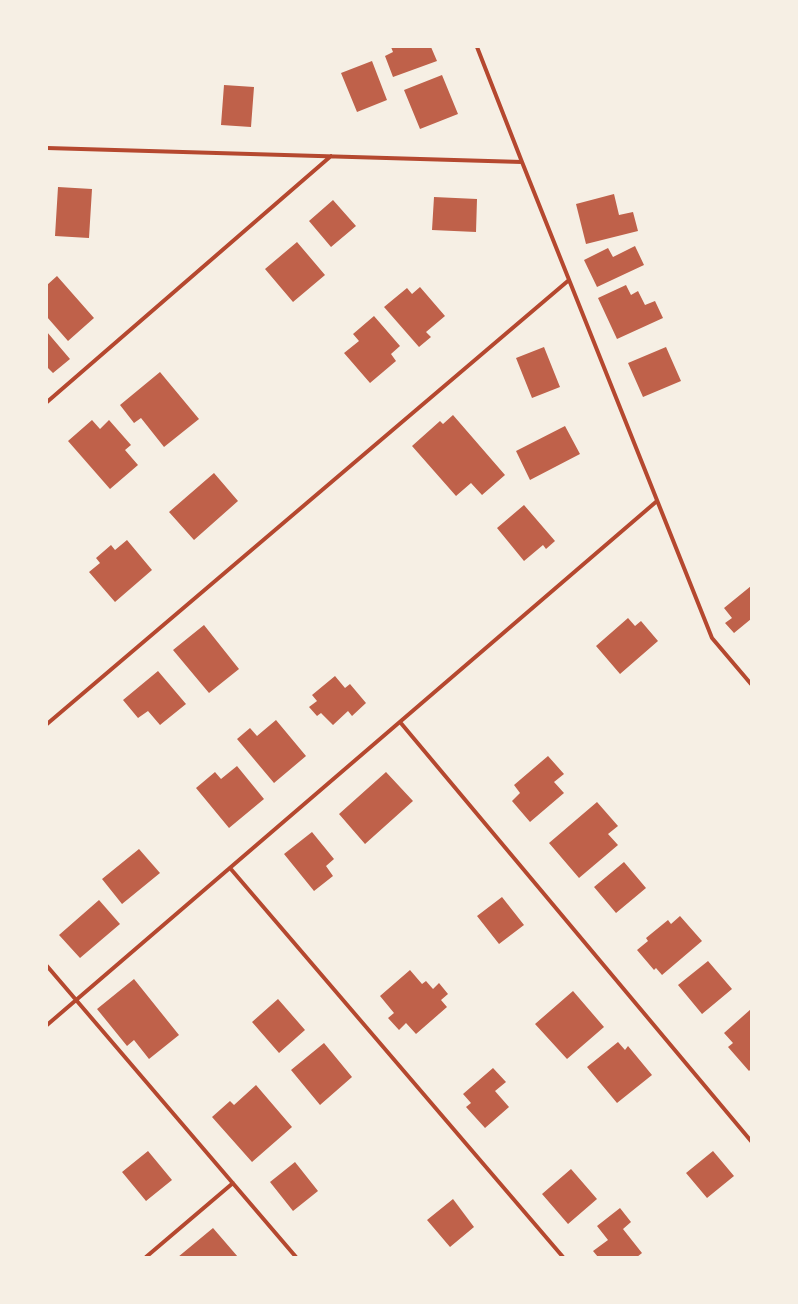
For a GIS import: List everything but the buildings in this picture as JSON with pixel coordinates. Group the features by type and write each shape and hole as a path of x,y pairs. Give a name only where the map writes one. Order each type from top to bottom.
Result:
{"street":[{"path":"477,47 712,638 751,684"},
{"path":"47,148 522,162"},
{"path":"47,402 331,156"},
{"path":"47,724 569,280"},
{"path":"47,1025 657,501"},
{"path":"400,722 751,1141"},
{"path":"230,868 563,1257"},
{"path":"47,966 296,1257"},
{"path":"146,1257 232,1183"}]}
